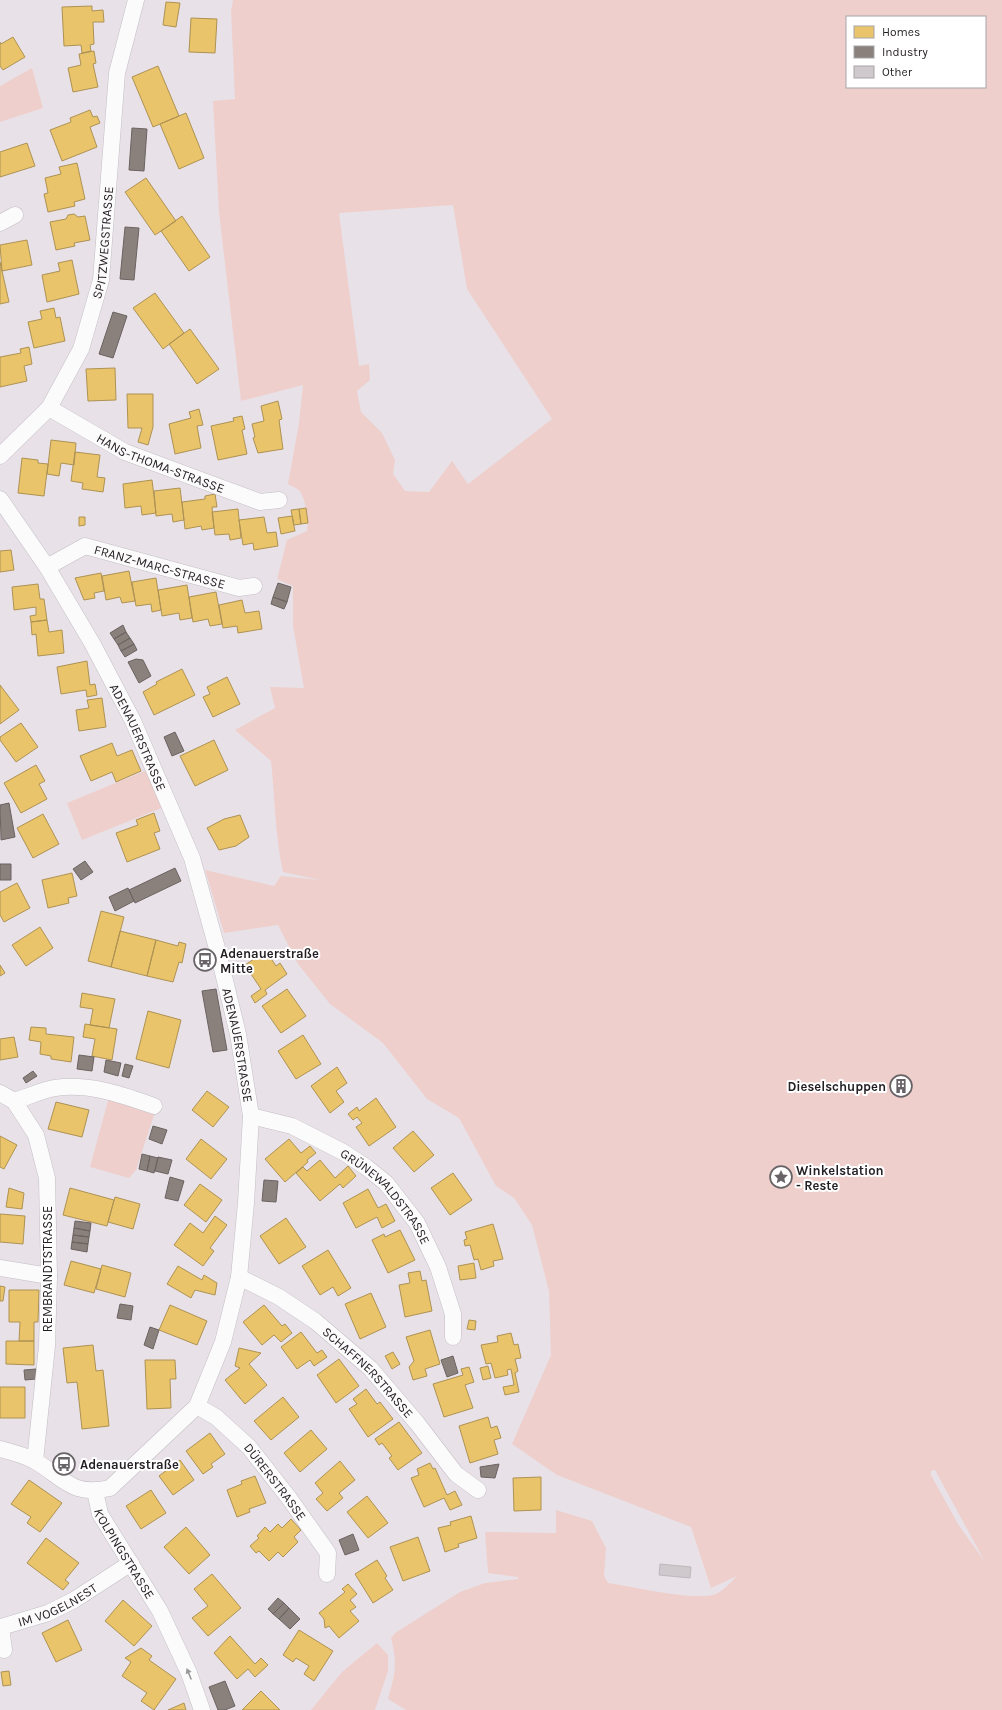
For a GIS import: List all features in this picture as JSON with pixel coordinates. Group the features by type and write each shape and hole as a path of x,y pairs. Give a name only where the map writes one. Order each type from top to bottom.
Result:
{"street":[{"name":"SPITZWEGSTRASSE","path":"0,456 48,408 81,349 101,280 117,73 136,0"},
{"path":"0,223 15,215"},
{"name":"HANS-THOMA-STRASSE","path":"48,408 125,452 260,502 279,500"},
{"name":"ADENAUERSTRASSE","path":"0,498 47,567 92,643 133,721 192,858 218,952 238,1034 250,1116 246,1203 239,1277 223,1342 197,1406 110,1488 95,1491"},
{"name":"FRANZ-MARC-STRASSE","path":"47,567 85,546 239,588 254,586"},
{"path":"14,1101 54,1088 75,1086 108,1090 154,1106"},
{"name":"REMBRANDTSTRASSE","path":"0,1093 14,1101 36,1135 47,1178 49,1276 47,1346 34,1461"},
{"name":"GRÜNEWALDSTRASSE","path":"250,1116 292,1126 343,1152 366,1167 386,1183 417,1222 438,1267 453,1314 453,1337"},
{"path":"0,1268 49,1276"},
{"name":"SCHAFFNERSTRASSE","path":"239,1277 278,1297 315,1321 370,1368 417,1423 456,1474 478,1490"},
{"name":"DÜRERSTRASSE","path":"197,1406 216,1417 249,1447 289,1498 328,1552 327,1574"},
{"name":"KOLPINGSTRASSE","path":"0,1449 14,1452 34,1461 72,1486 85,1491 95,1491 100,1514 163,1617 189,1673 202,1710"},
{"name":"IM VOGELNEST","path":"4,1650 1,1627 48,1613 74,1600 131,1563"}],"shaded area":[{"path":"233,0 1002,0 1002,1710 406,1710 388,1699 395,1669 391,1638 395,1633 460,1592 485,1583 518,1579 518,1577 488,1573 485,1532 556,1533 556,1510 592,1521 606,1548 604,1576 608,1583 664,1593 709,1596 721,1591 737,1576 711,1588 691,1527 557,1475 512,1444 551,1355 549,1291 532,1225 514,1198 496,1186 459,1118 427,1099 383,1043 330,1004 298,964 278,925 224,933 205,870 274,886 281,876 320,880 283,872 277,831 271,761 235,730 275,708 270,687 304,688 293,626 293,586 277,579 287,540 307,531 308,522 305,504 299,490 288,484 299,423 303,385 241,401 219,212 213,101 235,99 231,11","holes":["453,205 467,289 552,419 468,484 452,461 429,492 405,491 393,474 395,460 382,433 361,412 357,391 370,380 369,364 359,366 339,213","935,1470 985,1562 958,1524 931,1475 931,1471"]},
{"path":"32,68 43,108 0,122 0,86"},
{"path":"147,770 164,807 82,840 67,803"},
{"path":"109,1097 155,1112 136,1170 129,1178 90,1167"},
{"path":"377,1643 388,1655 388,1671 375,1710 311,1710 342,1672"}],"building: Homes":[{"path":"166,2 180,3 176,27 163,25"},
{"path":"92,6 92,11 103,10 104,22 93,22 94,44 90,45 91,51 82,53 81,45 64,46 62,7"},
{"path":"191,18 217,19 215,53 189,52"},
{"path":"13,37 25,57 3,70 0,66 0,42 1,44"},
{"path":"94,51 96,63 93,64 98,87 73,92 68,68 81,65 79,54"},
{"path":"158,66 179,116 153,127 132,77"},
{"path":"90,110 93,117 97,116 100,123 90,127 97,147 62,161 50,130 71,122 70,118"},
{"path":"186,113 204,158 179,169 160,124"},
{"path":"27,143 35,166 0,177 0,152"},
{"path":"77,163 85,199 74,202 75,206 48,212 44,194 48,193 45,178 61,174 59,167"},
{"path":"146,178 176,221 155,235 125,192"},
{"path":"74,214 78,217 85,216 90,240 74,243 75,246 56,250 50,222 66,219 68,215"},
{"path":"182,216 210,257 189,271 161,231"},
{"path":"27,240 32,265 2,271 0,245"},
{"path":"72,260 79,294 47,302 42,275 60,271 58,263"},
{"path":"0,262 9,302 0,304"},
{"path":"155,293 184,333 163,349 133,308"},
{"path":"54,308 56,318 60,317 65,341 34,348 28,322 42,319 40,311"},
{"path":"190,329 219,369 197,384 169,344"},
{"path":"29,347 32,364 24,366 27,381 0,387 0,357 21,353 20,349"},
{"path":"115,368 116,400 88,401 86,369"},
{"path":"127,394 153,394 153,427 148,445 138,442 142,428 128,428"},
{"path":"278,401 282,419 279,420 283,449 258,453 253,438 255,437 252,424 264,421 261,406"},
{"path":"199,409 203,425 197,426 201,448 175,454 169,424 191,418 189,412"},
{"path":"242,416 245,429 242,430 247,454 218,460 211,426 234,421 233,418"},
{"path":"51,440 76,443 74,465 61,463 59,476 47,474"},
{"path":"75,452 100,455 97,477 105,478 103,492 82,489 83,483 71,481"},
{"path":"22,458 38,460 38,463 48,464 44,496 18,493"},
{"path":"152,480 156,513 142,515 141,506 125,508 123,484"},
{"path":"180,488 184,520 173,522 172,514 156,516 154,491"},
{"path":"215,494 217,507 212,507 214,528 202,530 201,526 185,529 182,502 205,499 205,496"},
{"path":"306,508 308,523 301,524 299,509"},
{"path":"238,509 241,538 230,540 229,534 215,535 212,512"},
{"path":"299,509 301,524 294,525 291,510"},
{"path":"292,516 295,531 281,534 278,518"},
{"path":"79,517 85,517 85,525 79,526"},
{"path":"264,517 267,533 276,532 278,546 254,550 253,543 243,545 239,520"},
{"path":"11,550 14,570 0,572 0,551"},
{"path":"129,571 135,601 122,603 120,597 106,600 102,576"},
{"path":"101,573 104,591 94,593 95,598 84,600 75,578"},
{"path":"156,578 161,610 152,612 151,604 136,606 132,582"},
{"path":"38,584 40,599 44,599 47,620 31,622 30,616 36,615 36,607 14,610 12,587"},
{"path":"187,585 192,618 180,620 179,613 162,616 158,590"},
{"path":"216,592 222,624 210,626 208,619 193,622 189,597"},
{"path":"242,600 245,613 259,611 262,629 238,633 237,626 223,628 219,605"},
{"path":"47,620 49,632 62,630 64,653 38,656 36,634 32,635 31,622"},
{"path":"87,661 90,685 95,684 97,695 87,697 86,690 61,694 57,667"},
{"path":"182,669 195,695 154,715 143,692 157,684 156,682"},
{"path":"227,677 240,704 213,717 203,697 210,694 207,687"},
{"path":"0,685 19,710 0,724"},
{"path":"102,698 106,727 79,731 76,710 89,708 87,700"},
{"path":"21,723 38,747 16,762 0,740 0,737"},
{"path":"214,740 228,770 195,786 180,756"},
{"path":"112,743 117,756 132,750 141,771 116,782 112,772 91,781 80,756"},
{"path":"36,765 45,781 39,784 47,799 21,813 4,783"},
{"path":"154,813 160,831 154,833 160,849 127,862 116,833 138,825 136,820"},
{"path":"43,814 59,844 33,858 17,828"},
{"path":"240,815 249,837 236,846 219,850 207,828 224,819"},
{"path":"72,873 77,896 68,898 69,903 48,908 42,880"},
{"path":"17,883 30,908 4,922 0,915 0,892"},
{"path":"101,911 124,917 111,967 88,961"},
{"path":"40,927 53,948 26,966 12,945"},
{"path":"120,931 156,940 147,976 111,967"},
{"path":"156,940 178,946 179,942 186,944 182,963 179,962 173,982 147,976"},
{"path":"266,951 276,966 280,963 287,974 265,990 267,994 255,1003 251,996 261,989 245,965"},
{"path":"0,965 5,973 0,976"},
{"path":"287,989 306,1016 281,1033 262,1006"},
{"path":"82,993 115,999 109,1028 90,1025 93,1009 80,1007"},
{"path":"148,1011 181,1020 169,1068 136,1059"},
{"path":"85,1024 117,1029 112,1060 92,1056 95,1039 83,1037"},
{"path":"31,1027 46,1028 46,1034 74,1037 71,1062 51,1059 51,1056 40,1054 41,1042 29,1040"},
{"path":"303,1035 321,1064 296,1079 278,1051"},
{"path":"14,1037 18,1057 0,1060 0,1039"},
{"path":"337,1067 347,1083 336,1091 344,1102 330,1113 311,1086"},
{"path":"207,1091 229,1107 213,1127 192,1110"},
{"path":"376,1098 396,1127 369,1146 356,1127 362,1123 357,1117 353,1120 348,1114 357,1107 359,1111"},
{"path":"56,1102 89,1110 82,1137 48,1129"},
{"path":"413,1131 434,1155 414,1172 393,1148"},
{"path":"0,1136 17,1145 4,1169 0,1167"},
{"path":"201,1139 227,1159 211,1179 186,1159"},
{"path":"289,1139 301,1153 310,1146 316,1153 285,1182 265,1159"},
{"path":"320,1160 335,1178 348,1166 356,1176 343,1188 340,1184 320,1201 296,1173 303,1167 307,1171"},
{"path":"453,1173 472,1200 450,1215 431,1188"},
{"path":"200,1184 222,1200 206,1222 184,1205"},
{"path":"9,1188 24,1193 22,1209 6,1207"},
{"path":"70,1188 114,1200 107,1226 63,1215"},
{"path":"368,1189 378,1208 386,1204 395,1221 382,1228 377,1217 356,1228 343,1203"},
{"path":"115,1197 140,1204 133,1229 108,1222"},
{"path":"0,1214 25,1216 23,1244 0,1242"},
{"path":"215,1216 227,1225 210,1248 214,1251 203,1266 174,1245 190,1223 203,1233"},
{"path":"286,1218 306,1247 279,1264 260,1236"},
{"path":"493,1224 503,1259 493,1261 494,1266 481,1270 478,1259 474,1260 470,1245 465,1246 464,1240 467,1239 465,1232"},
{"path":"400,1230 415,1260 388,1273 372,1240 384,1234 385,1237"},
{"path":"328,1250 351,1288 338,1296 333,1287 320,1295 302,1266"},
{"path":"71,1261 101,1269 94,1293 64,1285"},
{"path":"474,1263 476,1278 460,1280 458,1266"},
{"path":"102,1265 131,1273 125,1297 96,1289"},
{"path":"178,1266 202,1280 204,1275 217,1283 215,1295 195,1290 191,1298 167,1284"},
{"path":"420,1271 422,1281 426,1280 432,1311 405,1317 399,1285 410,1283 408,1273"},
{"path":"0,1286 5,1287 3,1301 0,1301"},
{"path":"9,1290 39,1290 38,1322 34,1322 34,1341 19,1341 20,1322 9,1322"},
{"path":"371,1293 386,1327 360,1339 345,1304"},
{"path":"170,1305 207,1321 197,1345 159,1330"},
{"path":"264,1305 282,1326 285,1324 292,1333 281,1342 274,1335 262,1345 243,1322"},
{"path":"469,1320 476,1321 475,1330 467,1329"},
{"path":"430,1330 440,1364 425,1369 427,1376 413,1380 409,1367 414,1361 406,1337"},
{"path":"301,1332 317,1353 322,1350 327,1357 314,1366 310,1360 297,1369 281,1347"},
{"path":"511,1333 514,1345 518,1344 521,1358 515,1359 518,1371 515,1373 519,1392 505,1395 503,1387 514,1385 511,1369 507,1370 508,1375 495,1378 491,1363 486,1364 481,1345 498,1342 497,1336"},
{"path":"6,1341 34,1341 34,1365 6,1364"},
{"path":"93,1345 96,1371 103,1370 109,1426 82,1429 77,1382 67,1383 63,1348"},
{"path":"239,1348 261,1353 249,1364 267,1385 245,1404 225,1380 240,1368 235,1366"},
{"path":"393,1352 400,1364 392,1369 385,1356"},
{"path":"339,1359 359,1386 336,1403 317,1375"},
{"path":"145,1360 175,1360 176,1379 170,1379 171,1408 147,1409"},
{"path":"488,1366 491,1378 483,1380 480,1368"},
{"path":"469,1367 474,1382 465,1385 473,1408 444,1417 433,1384 463,1375 461,1369"},
{"path":"0,1387 25,1387 25,1418 0,1418"},
{"path":"366,1389 377,1404 380,1402 393,1419 368,1437 349,1409 357,1404 353,1399"},
{"path":"283,1397 299,1417 271,1440 254,1421"},
{"path":"488,1417 491,1428 497,1426 501,1438 494,1440 498,1454 470,1463 459,1426"},
{"path":"399,1422 422,1453 398,1470 389,1458 392,1456 382,1443 379,1445 375,1439"},
{"path":"311,1430 327,1449 300,1472 284,1453"},
{"path":"210,1433 225,1454 211,1464 213,1467 203,1474 186,1451"},
{"path":"180,1460 194,1480 173,1495 159,1476"},
{"path":"340,1461 355,1480 339,1493 343,1498 327,1511 316,1499 323,1493 315,1483"},
{"path":"430,1463 433,1469 435,1468 447,1495 455,1491 462,1505 450,1510 444,1498 424,1507 411,1478 419,1475 417,1469"},
{"path":"255,1476 266,1503 249,1509 250,1512 237,1517 227,1490 242,1484 241,1481"},
{"path":"541,1477 541,1510 514,1511 513,1478"},
{"path":"29,1480 62,1503 40,1532 27,1523 31,1517 11,1504"},
{"path":"151,1490 166,1513 141,1529 126,1506"},
{"path":"367,1496 388,1523 368,1538 347,1512"},
{"path":"471,1516 477,1538 458,1544 459,1547 445,1552 438,1528 451,1525 450,1522"},
{"path":"291,1519 301,1530 294,1537 298,1542 283,1557 278,1552 269,1561 259,1551 256,1553 250,1546 259,1538 257,1536 265,1527 270,1532 278,1524 282,1528"},
{"path":"186,1527 210,1555 189,1574 164,1547"},
{"path":"418,1537 430,1571 403,1581 390,1547"},
{"path":"46,1538 79,1563 65,1580 69,1583 63,1590 27,1563"},
{"path":"377,1560 387,1576 385,1578 393,1590 373,1603 355,1574"},
{"path":"212,1574 241,1608 208,1636 192,1618 208,1606 194,1589"},
{"path":"348,1584 357,1594 350,1600 356,1607 350,1611 359,1621 339,1638 329,1626 325,1628 324,1619 319,1613 345,1592 342,1589"},
{"path":"123,1600 152,1626 134,1646 105,1621"},
{"path":"68,1620 82,1650 56,1662 42,1633"},
{"path":"299,1630 333,1651 314,1681 304,1674 309,1666 296,1658 293,1662 283,1655"},
{"path":"230,1636 255,1664 261,1658 268,1665 255,1677 248,1669 237,1679 214,1653"},
{"path":"141,1648 152,1656 149,1660 176,1679 154,1710 141,1701 147,1693 122,1676 131,1662 125,1658"},
{"path":"9,1671 11,1685 3,1686 1,1672"},
{"path":"261,1691 280,1710 242,1710"},
{"path":"184,1703 186,1710 168,1710"}],"building: Industry":[{"path":"132,128 147,129 144,171 129,170"},
{"path":"125,227 139,228 134,280 120,279"},
{"path":"113,312 127,316 113,358 99,354"},
{"path":"278,583 291,587 287,602 273,597"},
{"path":"273,597 287,602 284,609 271,604"},
{"path":"123,625 126,632 114,639 110,633"},
{"path":"126,632 130,638 118,645 114,639"},
{"path":"130,638 134,644 121,651 118,645"},
{"path":"134,644 137,650 125,657 121,651"},
{"path":"136,659 143,660 151,676 139,683 128,662"},
{"path":"175,732 184,751 172,756 164,737"},
{"path":"9,803 15,837 1,840 0,805"},
{"path":"85,861 93,872 81,880 73,869"},
{"path":"0,864 11,864 11,880 0,880"},
{"path":"175,868 181,881 135,903 129,890"},
{"path":"128,888 134,901 115,911 109,897"},
{"path":"216,989 227,1050 213,1052 202,991"},
{"path":"79,1055 94,1057 92,1071 77,1069"},
{"path":"106,1060 121,1063 118,1076 104,1072"},
{"path":"125,1064 133,1066 129,1078 122,1076"},
{"path":"33,1071 37,1076 26,1083 23,1078"},
{"path":"153,1126 167,1130 162,1144 149,1139"},
{"path":"142,1154 150,1156 147,1171 139,1169"},
{"path":"150,1156 158,1158 154,1173 147,1171"},
{"path":"158,1157 172,1160 168,1174 155,1171"},
{"path":"170,1177 184,1181 178,1201 165,1198"},
{"path":"264,1180 278,1181 276,1202 262,1201"},
{"path":"75,1221 91,1223 90,1231 74,1228"},
{"path":"74,1228 90,1231 89,1237 73,1235"},
{"path":"73,1235 89,1237 88,1244 72,1242"},
{"path":"72,1242 88,1244 87,1252 71,1249"},
{"path":"120,1304 133,1306 131,1320 117,1318"},
{"path":"150,1327 159,1330 153,1349 144,1345"},
{"path":"453,1356 458,1373 447,1377 441,1360"},
{"path":"36,1369 36,1379 25,1380 24,1370"},
{"path":"499,1464 495,1478 481,1477 480,1467"},
{"path":"353,1534 359,1550 345,1555 339,1540"},
{"path":"278,1598 284,1603 273,1614 268,1609"},
{"path":"284,1603 289,1608 279,1619 273,1614"},
{"path":"289,1608 300,1619 290,1629 279,1619"},
{"path":"225,1681 235,1706 225,1710 218,1710 209,1687"}],"building: Other":[{"name":"Dieselschuppen","path":"903,1081 906,1088 898,1091 896,1085"},
{"path":"660,1564 691,1567 690,1578 659,1575"}],"place":[{"name":"Adenauerstraße Mitte","path":"205,960"},
{"name":"Dieselschuppen","path":"901,1086"},
{"name":"Winkelstation - Reste","path":"781,1177"},
{"name":"Adenauerstraße","path":"64,1464"}]}
